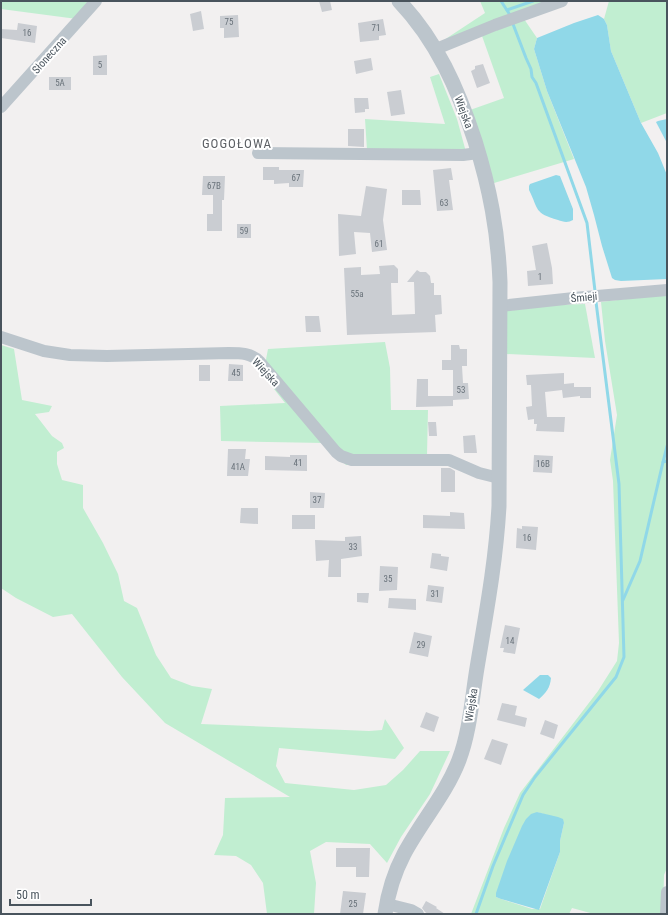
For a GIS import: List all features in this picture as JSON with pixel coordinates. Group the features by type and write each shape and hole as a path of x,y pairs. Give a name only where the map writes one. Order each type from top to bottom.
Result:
{"street":[{"name":"Słoneczna","path":"1,107 96,1"},
{"name":"Wiejska","path":"386,909 394,877 400,863 417,832 449,782 464,745 494,562 497,535 499,478 499,257 497,232 490,194 458,94 436,49 420,26 399,1"},
{"path":"436,49 495,25 562,1"},
{"path":"258,153 463,155 478,153"},
{"name":"Śmieji","path":"500,306 667,290"},
{"name":"Wiejska","path":"1,337 44,351 64,354 107,356 229,353 248,354 260,362 341,456 352,460 449,460 479,473 499,478"},
{"path":"666,914 667,892"},
{"path":"386,909 411,910 418,914"}],"green space":[{"path":"1,1 88,1 77,19 1,9"},
{"path":"480,1 549,1 444,40 485,13"},
{"path":"609,1 667,1 667,113 641,123 611,51 607,25 604,19"},
{"path":"524,19 537,38 534,49 547,91 574,159 494,183 470,110 504,98 482,36"},
{"path":"439,74 457,119 466,152 367,150 365,119 445,124 430,77"},
{"path":"667,294 667,868 664,875 663,914 594,914 572,908 569,914 471,914 504,828 520,793 598,691 617,661 619,643 613,481 610,460 617,415 605,341 601,302","holes":["537,812 550,816 564,823 560,841 560,852 540,909 532,909 496,897"]},
{"path":"585,304 595,358 506,354 506,311 557,305"},
{"path":"385,342 390,368 391,410 428,410 427,455 396,464 346,465 324,443 221,441 220,406 285,403 263,375 268,349"},
{"path":"1,345 14,349 22,400 52,406 49,412 35,414 52,436 62,443 64,448 57,452 57,464 62,480 83,485 83,508 103,543 118,574 124,601 137,608 156,655 171,678 192,686 212,689 201,724 369,731 382,730 385,719 404,748 395,759 279,748 276,766 285,783 354,790 386,785 403,770 420,751 450,751 430,794 401,837 387,863 370,844 326,842 310,851 316,883 314,914 267,914 263,883 251,865 236,856 214,855 223,835 225,798 290,797 165,723 122,677 72,614 53,617 16,598 1,588"}],"water":[{"path":"598,15 604,19 607,25 611,51 641,123 658,153 667,175 667,279 621,281 612,278 586,187 547,91 534,49 537,38"},
{"path":"667,119 667,143 656,122"},
{"path":"556,175 560,176 573,209 573,220 569,222 550,218 541,213 538,210 529,190 530,184"},
{"path":"540,675 548,675 551,678 550,685 544,695 539,699 523,690"},
{"path":"537,812 563,819 564,823 560,841 560,852 539,910 496,897 507,861 522,826 531,814"}],"building":[{"path":"319,1 330,1 332,10 322,12"},
{"path":"201,11 204,29 193,31 190,14"},
{"path":"238,15 239,37 224,38 224,28 220,28 220,16"},
{"path":"383,19 386,35 379,36 379,40 360,42 358,23"},
{"path":"18,23 37,26 35,43 1,38 1,29 17,30"},
{"path":"107,55 107,75 93,75 93,56"},
{"path":"371,58 373,70 356,74 354,61"},
{"path":"483,64 490,83 477,88 471,71 475,69 475,66"},
{"path":"49,77 71,77 71,90 49,90"},
{"path":"401,90 405,114 391,116 387,92"},
{"path":"354,98 368,98 369,109 365,109 365,112 355,113"},
{"path":"348,129 364,129 364,147 348,146"},
{"path":"263,167 279,167 279,170 304,170 303,187 289,187 289,183 274,184 274,180 263,180"},
{"path":"451,168 453,180 449,180 453,210 437,211 433,170"},
{"path":"203,176 225,176 224,200 222,200 222,231 207,231 207,214 213,214 213,195 202,195"},
{"path":"366,186 387,189 383,220 387,250 372,252 370,233 354,232 356,254 339,256 338,214 361,216"},
{"path":"402,190 420,190 421,205 402,205"},
{"path":"237,224 251,224 251,238 237,238"},
{"path":"547,243 552,268 553,284 528,286 527,271 536,270 532,246"},
{"path":"394,265 398,269 398,283 391,283 392,315 415,314 414,282 407,282 417,270 420,272 426,272 430,276 431,283 434,283 434,295 441,295 442,314 435,315 436,332 347,335 344,268 361,267 361,275 380,274 379,266"},
{"path":"305,316 319,316 321,332 306,332"},
{"path":"451,345 459,345 460,349 467,349 467,366 462,366 463,383 468,383 469,399 453,400 453,406 416,407 417,379 428,379 428,396 453,396 453,370 442,370 442,360 451,360"},
{"path":"229,364 243,365 243,381 228,381"},
{"path":"199,365 210,365 210,381 199,381"},
{"path":"564,373 564,384 574,383 574,387 591,387 591,398 580,398 580,396 563,398 562,390 545,392 547,417 565,417 564,432 536,431 537,424 534,424 534,419 528,420 526,407 532,406 531,385 527,385 526,375"},
{"path":"428,422 436,422 437,436 429,436"},
{"path":"475,435 477,453 464,453 463,436"},
{"path":"228,449 246,449 245,459 250,459 248,476 227,476"},
{"path":"290,455 307,455 307,471 265,470 265,456 290,457"},
{"path":"534,455 553,456 552,473 533,472"},
{"path":"441,468 450,468 455,471 455,492 441,492"},
{"path":"310,492 325,493 324,508 310,508"},
{"path":"241,508 258,508 258,524 240,523"},
{"path":"450,512 464,513 465,529 423,528 423,515 450,516"},
{"path":"292,515 315,515 315,529 292,529"},
{"path":"522,526 538,527 536,550 516,548 517,528 522,529"},
{"path":"361,536 362,556 341,559 341,577 328,577 329,560 316,561 315,540 345,541 345,537"},
{"path":"432,553 449,557 447,571 430,568"},
{"path":"380,566 398,567 397,590 379,591"},
{"path":"428,585 444,587 442,603 426,601"},
{"path":"357,593 369,593 368,603 357,602"},
{"path":"389,598 416,599 416,610 388,608"},
{"path":"505,625 520,628 515,654 503,652 504,648 500,648"},
{"path":"414,632 432,636 428,657 409,653"},
{"path":"502,703 517,706 515,715 527,718 525,727 497,720"},
{"path":"426,712 439,717 434,732 420,727"},
{"path":"545,720 558,725 554,739 540,734"},
{"path":"492,739 508,744 501,765 484,759"},
{"path":"336,848 370,848 369,877 356,877 356,867 336,867"},
{"path":"343,891 366,893 363,914 340,914"},
{"path":"426,901 437,907 436,908 445,914 428,914 425,912 422,908"}],"waterway":[{"path":"501,1 510,15"},
{"path":"507,10 533,1"},
{"path":"513,24 587,223 595,291"},
{"path":"476,914 493,866 523,795 535,777 616,677 624,657 619,484 596,302"},
{"path":"663,462 667,446"},
{"path":"623,600 640,561 663,462 667,461"}],"district":[{"name":"GOGOŁOWA","path":"237,143"}]}
